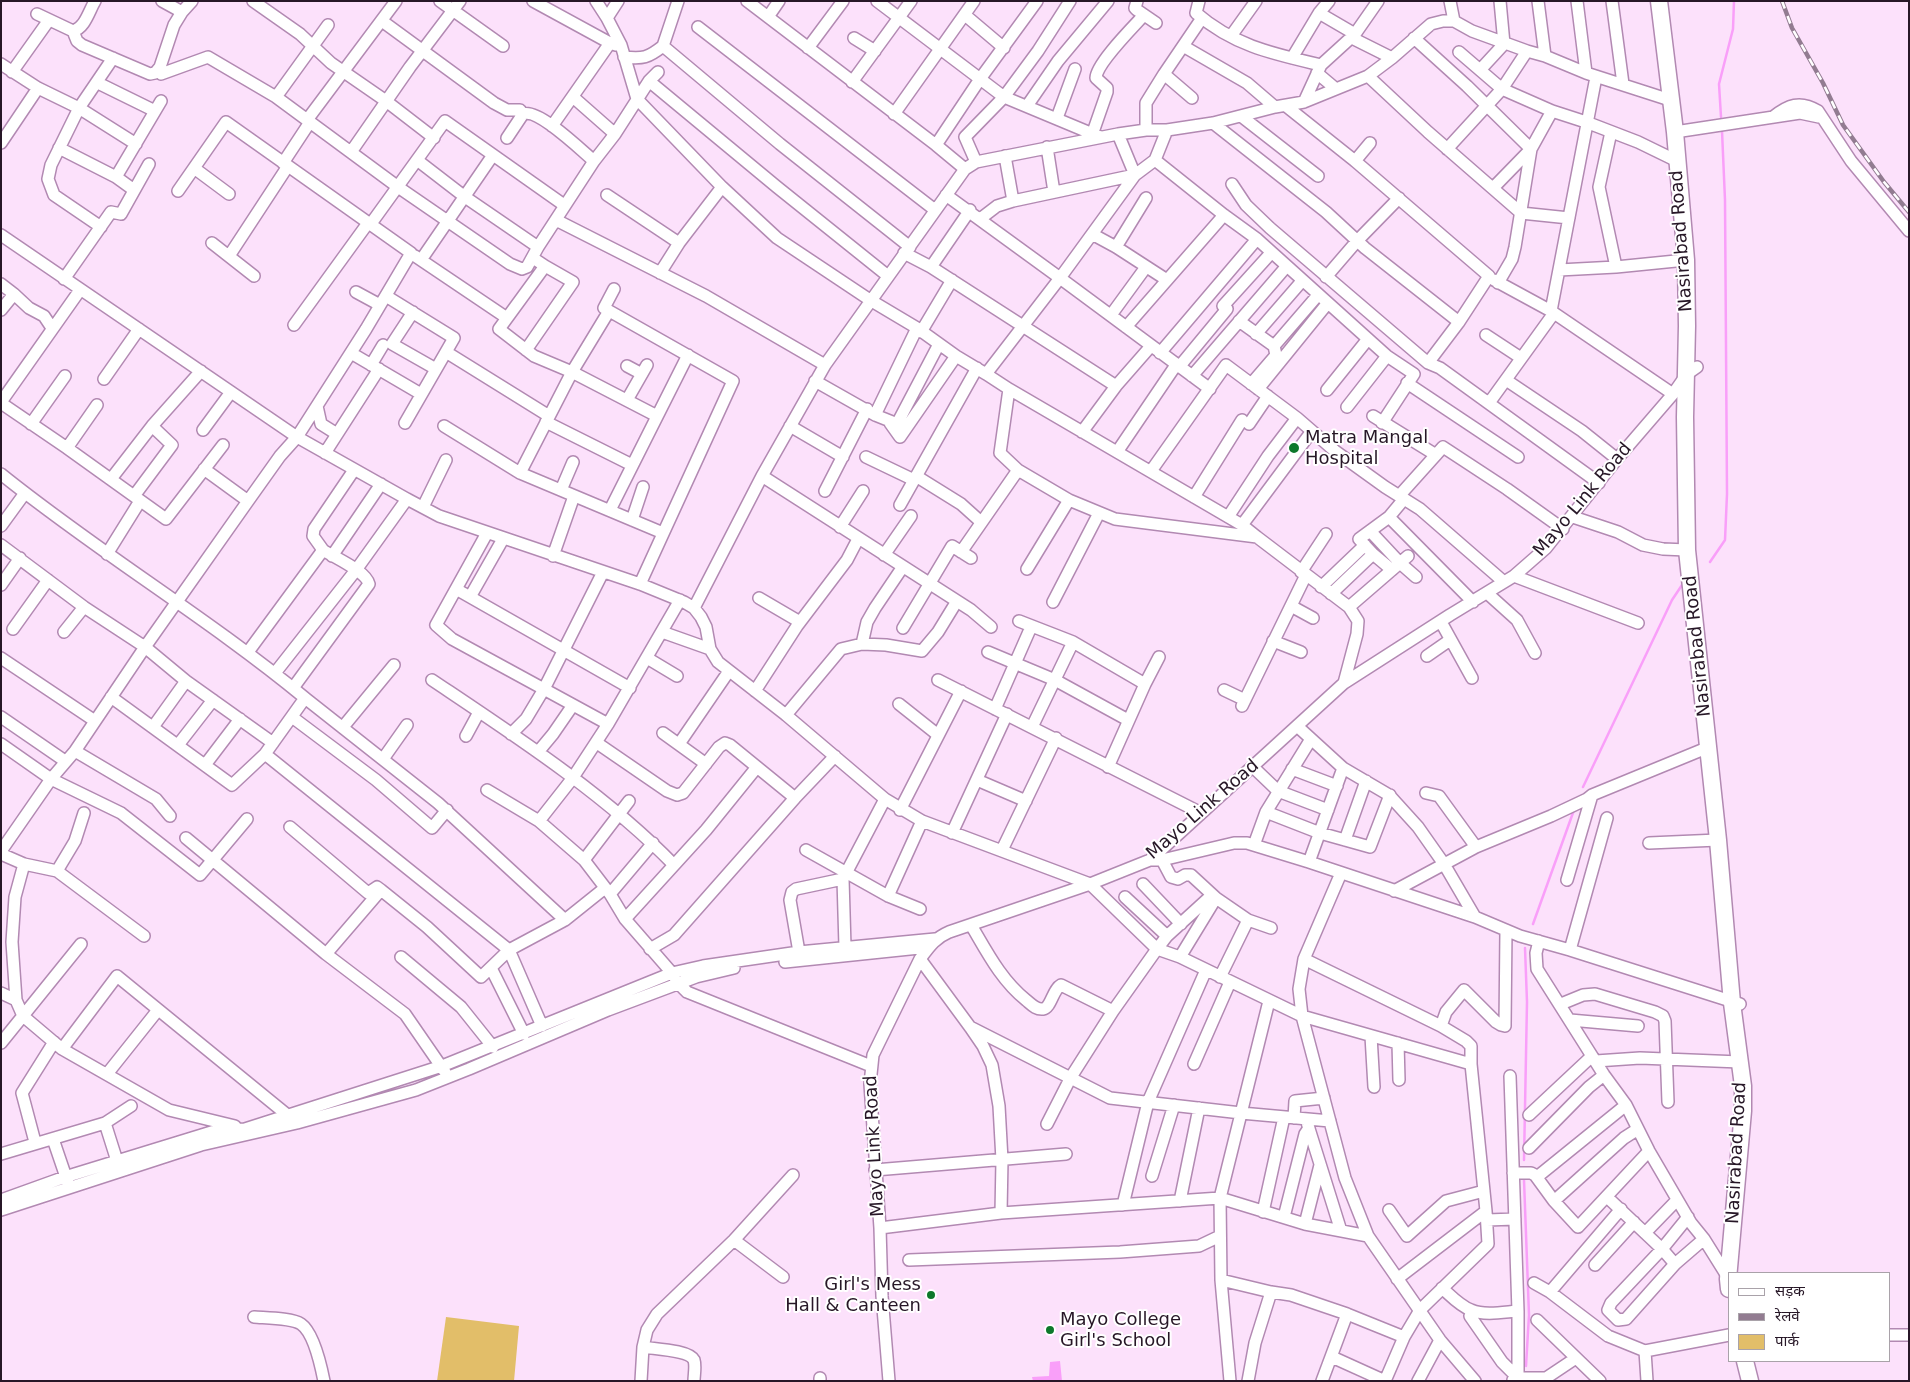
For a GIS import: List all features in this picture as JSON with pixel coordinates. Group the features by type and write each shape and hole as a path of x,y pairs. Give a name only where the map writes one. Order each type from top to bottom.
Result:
{"highway":[{"name":"Nasirabad Road","path":"1659,1 1670,100 1678,131 1697,285 1698,314 1685,427 1688,550 1736,1004 1747,1059 1746,1111 1731,1272"},
{"name":"Nasirabad Road","path":"1667,1 1676,66 1677,161 1686,260 1692,371 1695,546 1699,597 1715,723 1740,1062 1746,1111"},
{"path":"1739,1362 1743,1381"},
{"path":"1746,1362 1750,1381"}],"street":[{"path":"73,31 78,30 82,25 95,1"},
{"path":"162,1 182,12"},
{"path":"37,14 73,31 77,40 82,45 150,74 156,73 160,67 174,25 192,1"},
{"path":"253,1 300,34 344,72 434,138"},
{"path":"229,256 309,121 396,1"},
{"path":"440,1 457,6 503,46"},
{"path":"533,1 618,48 644,57 651,55 663,46 678,1"},
{"path":"596,1 607,18 637,99 722,187 777,238 1008,389 1242,525 1303,574 1349,607 1358,621 1344,683"},
{"path":"607,18 618,1"},
{"path":"747,1 965,169"},
{"path":"768,17 779,1"},
{"path":"808,48 843,1"},
{"path":"877,1 1004,97 1096,136"},
{"path":"852,82 911,1"},
{"path":"894,114 974,1"},
{"path":"936,145 980,79 1037,1"},
{"path":"976,162 965,137 1004,97 1038,51 1070,1"},
{"path":"1027,106 1058,61 1108,1"},
{"path":"1137,1 1135,8 1156,24"},
{"path":"1199,1 1196,12 1202,18 1231,36 1262,51 1292,58 1319,69 1336,89"},
{"path":"1231,36 1256,1"},
{"path":"1292,58 1319,13 1329,1"},
{"path":"1304,102 1319,69 1354,36 1378,1"},
{"path":"1450,1 1454,22"},
{"path":"1480,70 1504,44 1500,1"},
{"path":"1538,1 1545,56"},
{"path":"1489,403 1552,312 1586,122 1591,75 1577,1"},
{"path":"1612,1 1623,84"},
{"path":"351,152 422,51 457,6"},
{"path":"1319,13 1392,58"},
{"path":"964,15 1004,48"},
{"path":"1096,136 1108,92 1107,88 1096,78 1098,70 1144,15"},
{"path":"1146,130 1146,103 1202,18"},
{"path":"12,72 49,20"},
{"path":"382,21 494,103 507,110 520,110 523,114"},
{"path":"694,608 762,476 825,365 965,169 976,162 1096,136 1146,130 1166,130 1213,123 1304,102 1368,76 1432,24 1443,21 1454,22 1504,44 1545,56 1591,75 1670,100"},
{"path":"276,98 328,25"},
{"path":"698,26 935,210"},
{"path":"854,38 875,51"},
{"path":"1414,38 1531,149"},
{"path":"663,46 907,250 1116,386"},
{"path":"1183,46 1247,83 1355,161 1494,280 1552,312 1673,394"},
{"path":"552,126 573,97 618,48"},
{"path":"1459,52 1502,89 1552,111 1611,132 1677,161"},
{"path":"1447,149 1502,89 1527,52"},
{"path":"101,227 54,195 48,179 51,165 79,108 98,83 113,58"},
{"path":"161,74 208,58 276,98 398,187 517,268 522,269 527,267 564,205 615,134 649,81 658,72"},
{"path":"1,64 38,88 79,108 136,144"},
{"path":"1057,118 1075,69"},
{"path":"1164,74 1192,98"},
{"path":"1368,76 1447,149 1521,213 1569,218"},
{"path":"649,81 888,276"},
{"path":"98,83 158,106 116,177"},
{"path":"1,143 38,88"},
{"path":"573,97 615,134"},
{"path":"1678,131 1773,117 1790,106 1804,104 1818,111 1851,161 1909,231"},
{"path":"1493,188 1531,149 1552,111"},
{"path":"507,138 523,114 532,113 552,126 594,161"},
{"path":"1242,116 1318,176"},
{"path":"294,325 445,121 564,205"},
{"path":"178,191 226,122 369,224 507,318"},
{"path":"1213,123 1326,212 1357,241 1459,322"},
{"path":"900,505 982,371 1023,325 1060,278 1135,175 1155,160 1166,130"},
{"path":"1611,132 1600,187 1616,267"},
{"path":"1118,134 1135,175"},
{"path":"1355,161 1370,143"},
{"path":"1047,147 1054,192"},
{"path":"59,148 116,177 134,190"},
{"path":"1436,455 1378,419 1425,359 1512,259 1531,149"},
{"path":"421,260 493,155"},
{"path":"1005,156 1013,201"},
{"path":"417,160 535,252 545,266 573,282 526,350"},
{"path":"1155,160 1257,239 1411,379 1518,457"},
{"path":"64,279 111,212 120,214 148,164"},
{"path":"194,168 229,194"},
{"path":"980,219 997,206 1013,201 1135,175"},
{"path":"1232,184 1246,205 1327,277 1425,359 1599,483"},
{"path":"660,273 679,243 722,187"},
{"path":"607,195 679,243"},
{"path":"946,195 970,210 1210,389"},
{"path":"1116,247 1146,198"},
{"path":"1274,346 1357,241 1399,198"},
{"path":"932,267 970,210"},
{"path":"1126,326 1224,215"},
{"path":"556,220 706,296 825,365"},
{"path":"1092,234 1116,247 1166,280"},
{"path":"1082,432 1116,386 1156,349 1209,295 1257,239"},
{"path":"3,242 64,279 297,437 422,507 440,516 503,539 640,584 680,600 694,608 706,627 710,649 718,662 786,715 885,800 900,810 952,833 1090,884 1157,949 1180,957 1302,1016 1471,1064"},
{"path":"212,243 254,276"},
{"path":"144,936 57,871 24,864 1,853 51,778 75,751 145,647 280,456 297,437 351,353 411,253"},
{"path":"1117,452 1177,366 1271,253"},
{"path":"1558,270 1616,267 1686,260"},
{"path":"545,266 499,329 534,356 572,372 657,416"},
{"path":"1111,315 1146,267"},
{"path":"1192,376 1286,267"},
{"path":"825,491 843,457 919,330 952,280"},
{"path":"1256,334 1302,281"},
{"path":"1,284 29,308 44,316 52,328"},
{"path":"614,288 604,308 733,381 640,584"},
{"path":"80,290 1,402 166,519 223,445"},
{"path":"356,292 413,312 454,338 404,423"},
{"path":"1,310 14,294"},
{"path":"1262,294 1277,309"},
{"path":"1209,295 1256,334 1274,346 1276,355 1255,386"},
{"path":"1255,386 1327,304"},
{"path":"520,473 572,372 609,311"},
{"path":"413,312 392,344 436,369"},
{"path":"104,379 139,329"},
{"path":"1486,335 1521,358"},
{"path":"1327,390 1368,339"},
{"path":"890,423 898,422 939,344"},
{"path":"325,453 375,367 382,345"},
{"path":"446,352 548,419 632,465"},
{"path":"351,353 422,394"},
{"path":"610,510 688,355"},
{"path":"815,381 890,423 900,437 956,356"},
{"path":"1347,407 1387,356"},
{"path":"627,366 645,370 627,400"},
{"path":"1151,471 1226,366 1297,418 1335,452 1420,509 1509,579 1638,623"},
{"path":"111,479 152,426 201,371"},
{"name":"Mayo Link Road","path":"889,1381 882,1296 880,1228 870,1084 871,1066 873,1055 920,958 932,943 971,925 1090,884 1150,860 1344,683 1509,579 1546,548 1573,517 1617,459 1692,371"},
{"path":"31,424 66,376"},
{"path":"1506,380 1582,431 1617,459"},
{"path":"1008,389 1000,453 1018,470 1069,500 1115,519 1257,537"},
{"path":"203,430 231,392"},
{"path":"1194,497 1246,422 1268,396"},
{"path":"67,448 97,404"},
{"path":"317,406 321,424 337,434"},
{"path":"1214,532 1224,515 1297,418"},
{"path":"107,554 137,499 172,444 152,426"},
{"path":"444,426 520,473 663,533"},
{"path":"790,426 843,457"},
{"path":"1242,525 1312,431"},
{"path":"1400,563 1373,554 1359,539 1390,517 1402,497 1443,447 1563,529"},
{"path":"866,456 915,478 961,504 981,522"},
{"path":"422,507 446,460"},
{"path":"561,490 574,462"},
{"path":"204,469 248,501"},
{"path":"293,688 369,584 368,580 356,570 328,553 313,536 314,529 354,470"},
{"path":"960,552 1018,470"},
{"path":"1,474 107,554 248,652 275,673 447,810 566,920"},
{"path":"762,476 902,568 971,610 991,627"},
{"path":"248,652 381,484"},
{"path":"632,520 643,487"},
{"path":"840,527 863,491"},
{"path":"1,526 25,493"},
{"path":"553,556 574,496"},
{"path":"275,673 356,570 407,499"},
{"path":"1027,569 1069,500"},
{"path":"1054,602 1099,513"},
{"path":"884,555 910,516"},
{"path":"1390,517 1473,602"},
{"path":"1573,517 1618,532 1643,545 1662,549 1688,550"},
{"path":"1370,532 1416,577"},
{"path":"487,533 436,625 452,639 608,724"},
{"path":"1224,690 1244,703 1303,574 1326,534"},
{"path":"470,596 503,539"},
{"path":"755,691 800,622 847,560 858,539"},
{"path":"1,545 84,607 145,647 186,680 273,743"},
{"path":"1321,587 1365,545"},
{"path":"903,628 952,546 971,558"},
{"path":"1332,594 1373,554"},
{"path":"1,585 20,558"},
{"path":"1349,607 1400,563"},
{"path":"862,644 867,622 874,608 902,568"},
{"path":"511,734 526,719 544,689 604,572"},
{"path":"13,629 48,580"},
{"path":"456,589 630,688"},
{"path":"1487,593 1517,620 1535,653"},
{"path":"759,598 800,622"},
{"path":"539,822 597,743 680,600"},
{"path":"786,715 841,649 862,644 886,645 922,651 938,632 957,601"},
{"path":"1290,606 1313,618"},
{"path":"64,632 84,607"},
{"path":"1019,621 1073,642 1145,684"},
{"path":"1441,622 1472,678"},
{"path":"994,709 1031,627"},
{"path":"662,632 710,649"},
{"path":"1428,656 1450,640"},
{"path":"1273,641 1301,652"},
{"path":"1032,727 1073,642"},
{"path":"988,652 1055,680 1128,720"},
{"path":"1108,767 1128,720 1159,657"},
{"path":"1,658 95,721"},
{"path":"647,658 677,676"},
{"path":"343,728 394,665"},
{"path":"679,744 728,671"},
{"path":"153,727 186,680"},
{"path":"432,680 538,752 619,814 653,843 674,865"},
{"path":"938,680 1201,813"},
{"path":"900,810 961,691"},
{"path":"111,697 232,785 265,754 305,698"},
{"path":"178,745 213,700"},
{"path":"899,704 938,735"},
{"path":"538,752 573,705"},
{"path":"466,736 479,712"},
{"path":"952,833 1007,714"},
{"path":"1,717 65,762"},
{"path":"292,717 376,780 432,828 447,810"},
{"path":"205,765 240,719"},
{"path":"383,759 407,725"},
{"path":"1297,726 1344,768 1390,796 1418,827 1444,864 1475,917"},
{"path":"663,733 706,764"},
{"path":"1002,850 1056,738"},
{"path":"1254,845 1266,812 1310,739"},
{"path":"597,743 672,794 678,795 683,793 719,747 725,743 730,745 795,798"},
{"path":"1,744 51,778 121,813 200,875 247,819"},
{"path":"1394,891 1476,847 1709,747"},
{"path":"75,751 156,799 170,816"},
{"path":"265,754 509,950 542,1026"},
{"path":"650,948 674,936 795,798 835,756"},
{"path":"625,919 706,830 757,767"},
{"path":"1253,767 1278,791 1328,810"},
{"path":"1310,862 1344,768"},
{"path":"1292,769 1337,786"},
{"path":"977,780 1026,801"},
{"path":"1345,840 1366,781"},
{"path":"487,790 539,822 584,860 625,919 687,992 871,1066"},
{"path":"1426,793 1439,796 1476,847"},
{"path":"1266,812 1320,833 1370,847 1390,796"},
{"path":"1566,880 1589,797"},
{"path":"845,947 845,875 885,800"},
{"path":"584,860 629,801"},
{"path":"57,871 75,841 84,814"},
{"path":"1570,950 1607,818"},
{"path":"888,896 922,821"},
{"path":"290,827 368,893 376,887 381,890 427,927 481,977 509,950 566,920 607,891 653,843"},
{"path":"186,838 326,954 405,1014 442,1066 448,1078"},
{"path":"1649,843 1718,840"},
{"path":"1166,868 1234,843 1246,842 1475,917 1520,936 1570,950 1736,1004"},
{"path":"806,850 845,875 920,909"},
{"path":"1150,860 1166,868 1176,879 1185,875 1191,875 1214,897 1248,920 1271,928"},
{"path":"24,864 6,940 16,1000 23,1016 58,1046 169,1110 246,1131"},
{"path":"1341,873 1304,958 1299,989 1302,1016 1345,1178 1368,1236 1440,1340 1474,1380"},
{"path":"799,952 790,900 792,892 796,889 845,875"},
{"path":"1143,884 1181,924"},
{"path":"326,954 381,890"},
{"path":"1125,897 1167,936"},
{"path":"1046,1124 1071,1077 1113,1011 1157,949 1167,936 1214,897"},
{"path":"1180,957 1214,897"},
{"path":"1194,1064 1248,920"},
{"path":"971,925 998,972 1014,991 1035,1008 1043,1009 1048,1007 1057,987 1061,985 1113,1011"},
{"path":"1441,1026 1446,1012 1464,990 1496,1022 1501,1026 1505,1026 1506,930"},
{"path":"1538,941 1536,953 1537,969 1561,1004 1604,1075 1626,1105 1677,1200 1728,1277"},
{"path":"1,1210 117,1161 218,1130 246,1131 297,1123 408,1092 448,1078 600,1013 703,966 845,947 932,943"},
{"path":"1,1200 246,1131 287,1115 442,1066 542,1026 675,978 759,964 932,943"},
{"path":"1,1043 80,944"},
{"path":"402,957 461,1007 493,1047"},
{"path":"920,958 970,1027 992,1065 999,1106 1002,1160 1001,1213"},
{"path":"1304,958 1441,1026 1471,1046 1471,1064 1488,1244 1420,1310 1404,1337 1385,1381 1332,1357"},
{"path":"491,968 524,1034"},
{"path":"1123,1205 1148,1102 1206,970"},
{"path":"35,1142 22,1093 58,1046 117,976 297,1123"},
{"path":"1,993 16,1000"},
{"path":"1561,1004 1583,995 1594,994 1655,1012 1662,1016 1665,1021 1668,1102"},
{"path":"1230,1381 1221,1280 1220,1198 1269,1000"},
{"path":"107,1074 158,1010"},
{"path":"1570,1020 1638,1026"},
{"path":"970,1027 1110,1098 1298,1120 1330,1121"},
{"path":"1371,1036 1374,1087"},
{"path":"1398,1043 1399,1080"},
{"path":"1529,1115 1594,1058 1740,1062"},
{"path":"1529,1148 1589,1087 1604,1075"},
{"path":"1510,1076 1515,1173 1518,1311 1517,1379"},
{"path":"1324,1098 1295,1101 1298,1120 1320,1164 1342,1231"},
{"path":"1152,1176 1174,1105"},
{"path":"1515,1173 1534,1175 1626,1105"},
{"path":"1,1154 35,1142 53,1139 105,1123 130,1106"},
{"path":"1180,1201 1199,1108"},
{"path":"1263,1212 1298,1120"},
{"path":"1284,1217 1305,1134 1298,1120"},
{"path":"105,1123 117,1161"},
{"path":"1554,1201 1624,1138 1638,1129"},
{"path":"53,1139 67,1182"},
{"path":"1534,1175 1554,1201 1578,1227 1649,1151"},
{"path":"875,1170 1066,1154"},
{"path":"1306,1224 1320,1164"},
{"path":"640,1381 643,1347 647,1330 656,1314 734,1240 792,1174"},
{"path":"1389,1210 1407,1236 1446,1201 1484,1192"},
{"path":"1607,1197 1662,1249 1675,1264"},
{"path":"880,1228 1001,1213 1220,1198 1306,1224 1368,1236"},
{"path":"1645,1233 1677,1200"},
{"path":"1550,1292 1621,1209"},
{"path":"1397,1280 1486,1216 1515,1219"},
{"path":"1688,1217 1662,1249 1610,1303 1609,1313 1618,1320 1626,1319 1675,1264 1704,1239"},
{"path":"1596,1266 1634,1222"},
{"path":"910,1260 1120,1252 1199,1246 1220,1236"},
{"path":"734,1240 784,1277"},
{"path":"1221,1280 1291,1295 1347,1314 1404,1337"},
{"path":"1534,1283 1550,1292 1608,1336 1645,1351 1728,1335"},
{"path":"1442,1288 1463,1306 1472,1311 1489,1313 1518,1311"},
{"path":"1248,1381 1255,1343 1271,1292"},
{"path":"1322,1381 1347,1314"},
{"path":"1470,1316 1502,1362 1517,1379"},
{"path":"254,1317 296,1322 305,1328 314,1342 324,1381"},
{"path":"1537,1320 1600,1381"},
{"path":"1890,1335 1909,1335"},
{"path":"1418,1381 1440,1340"},
{"path":"643,1347 682,1353 691,1357 694,1361 694,1381"},
{"path":"1645,1351 1647,1381"},
{"path":"1517,1379 1543,1378 1576,1358"}],"green space":[{"path":"446,1317 519,1326 514,1381 437,1381"}],"shaded area":[{"path":"1060,1361 1062,1381 1033,1381 1032,1377 1049,1376 1050,1362"}],"waterway":[{"path":"1721,117 1719,84 1733,29 1734,1"},
{"path":"1710,562 1725,540 1727,494 1725,200 1722,131"},
{"path":"1583,787 1672,600 1682,585"},
{"path":"1533,924 1574,810"},
{"path":"1524,1160 1527,1002 1525,948"},
{"path":"1524,1180 1529,1315 1526,1366"}],"railway":[{"path":"1782,1 1792,28 1823,83 1843,125 1884,182 1909,212"}],"place":[{"name":"Matra Mangal Hospital","path":"1294,448"},
{"name":"Girl's Mess Hall & Canteen","path":"931,1295"},
{"name":"Mayo College Girl's School","path":"1050,1330"}]}
